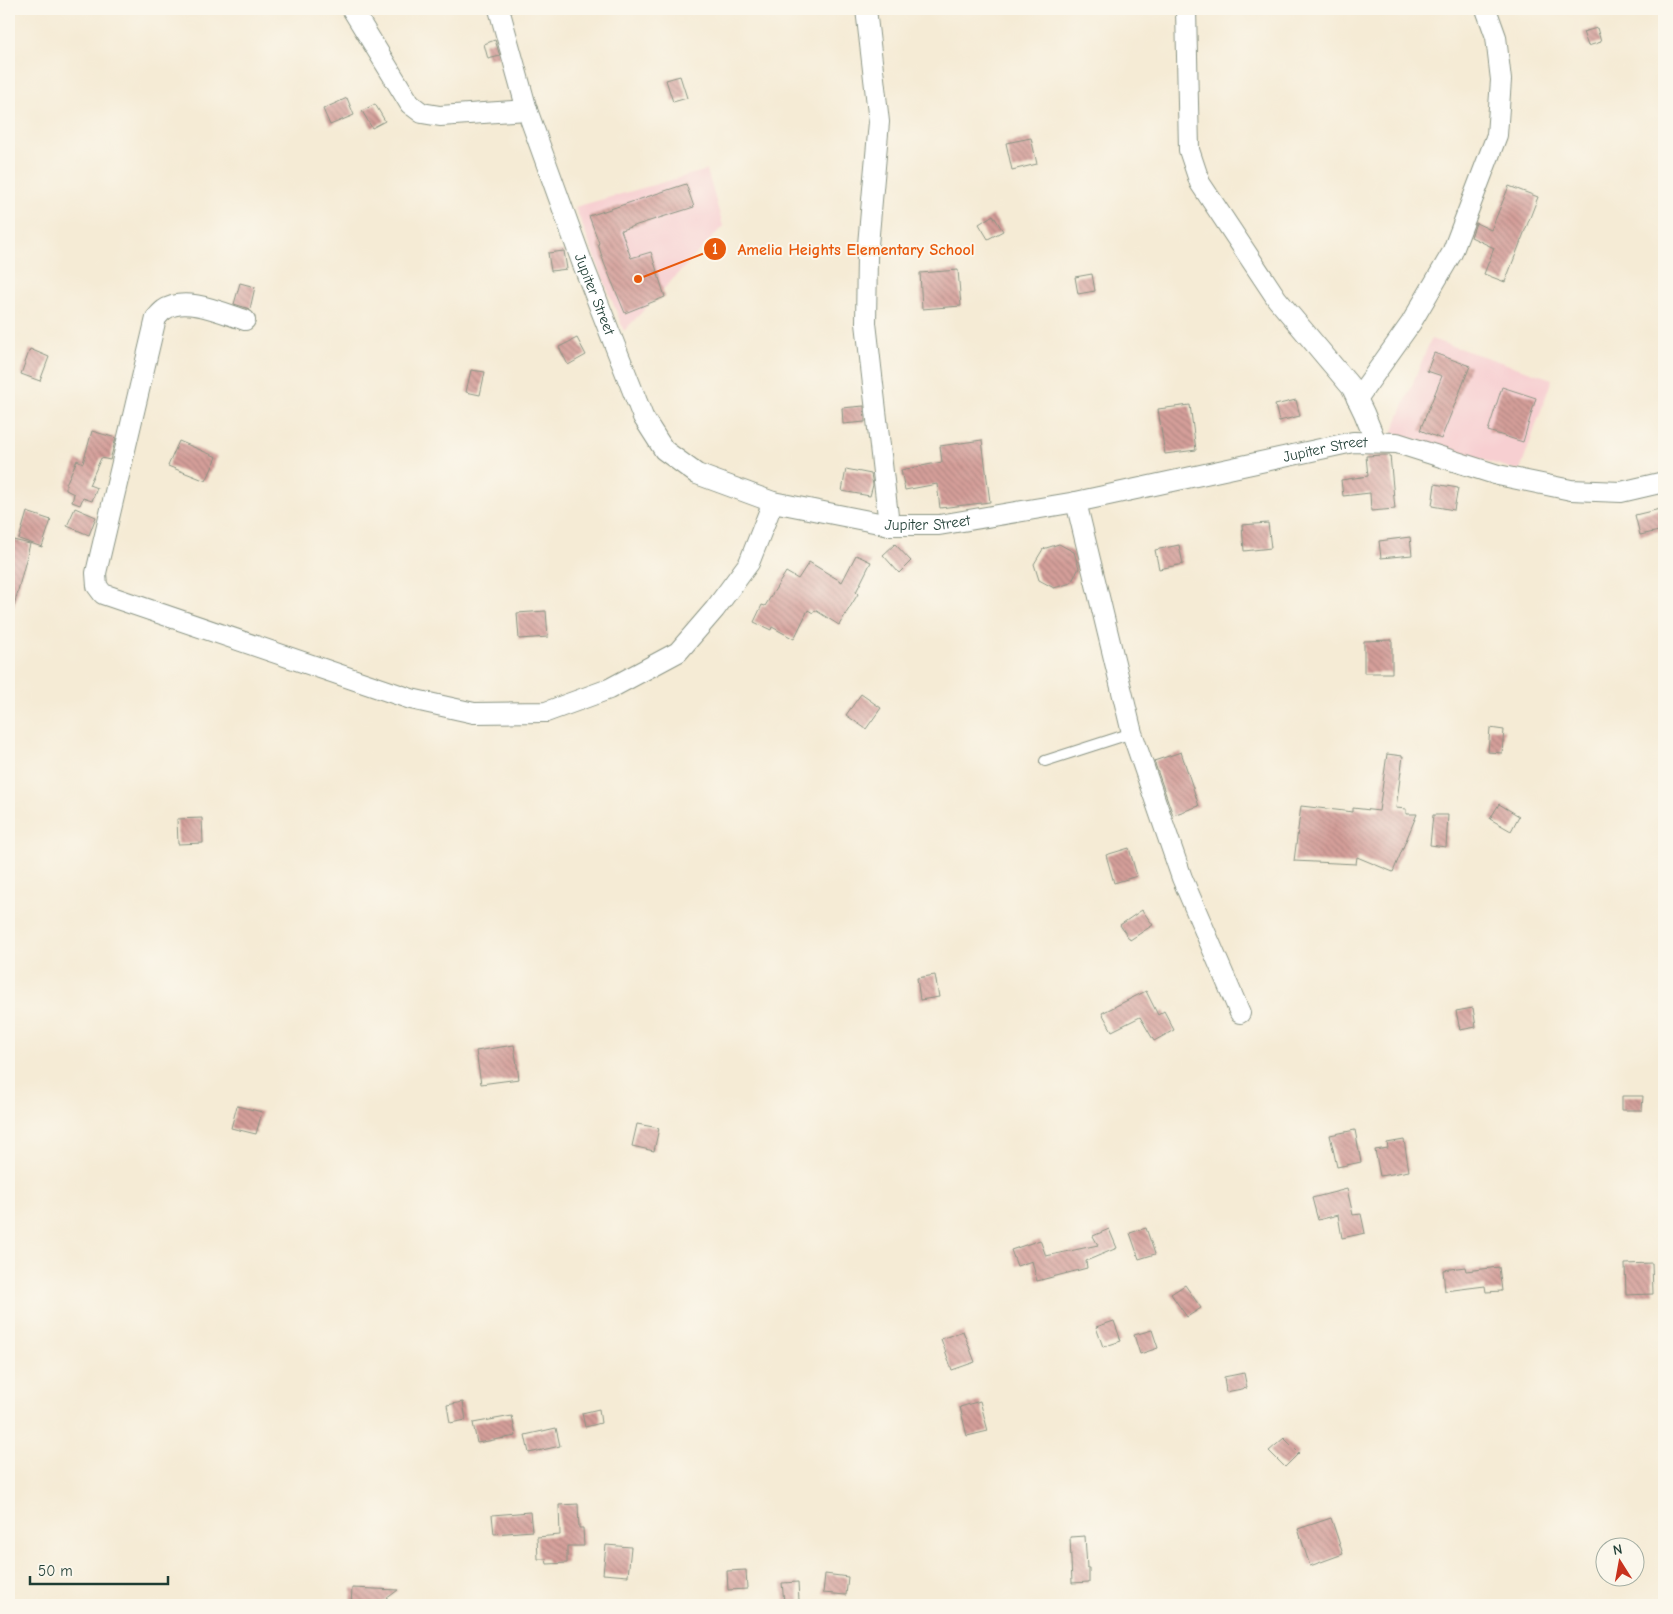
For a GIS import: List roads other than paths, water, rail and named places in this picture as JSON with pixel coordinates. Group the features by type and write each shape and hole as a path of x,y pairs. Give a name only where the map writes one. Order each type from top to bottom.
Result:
{"street":[{"path":"352,9 410,104 422,114 440,116 527,110"},
{"name":"Jupiter Street","path":"499,9 527,110 582,262 643,417 664,450 697,474 773,502 889,525 939,525 1076,502 1353,442 1397,443 1498,475 1571,490 1621,492 1664,482"},
{"path":"866,9 878,122 867,256 866,323 889,525"},
{"path":"1186,9 1189,150 1200,183 1276,299 1352,388 1376,442"},
{"path":"1357,398 1411,323 1452,253 1497,135 1501,80 1496,37 1486,9"},
{"path":"245,320 191,304 177,304 165,309 156,318 96,573 97,586 103,594 411,699 474,713 546,712 609,689 678,652 749,563 773,502"},
{"path":"1076,502 1132,733 1182,878 1240,1012"}],"lane":[{"path":"1045,761 1132,733"}],"place":[{"name":"Amelia Heights Elementary School","path":"638,279"}]}
